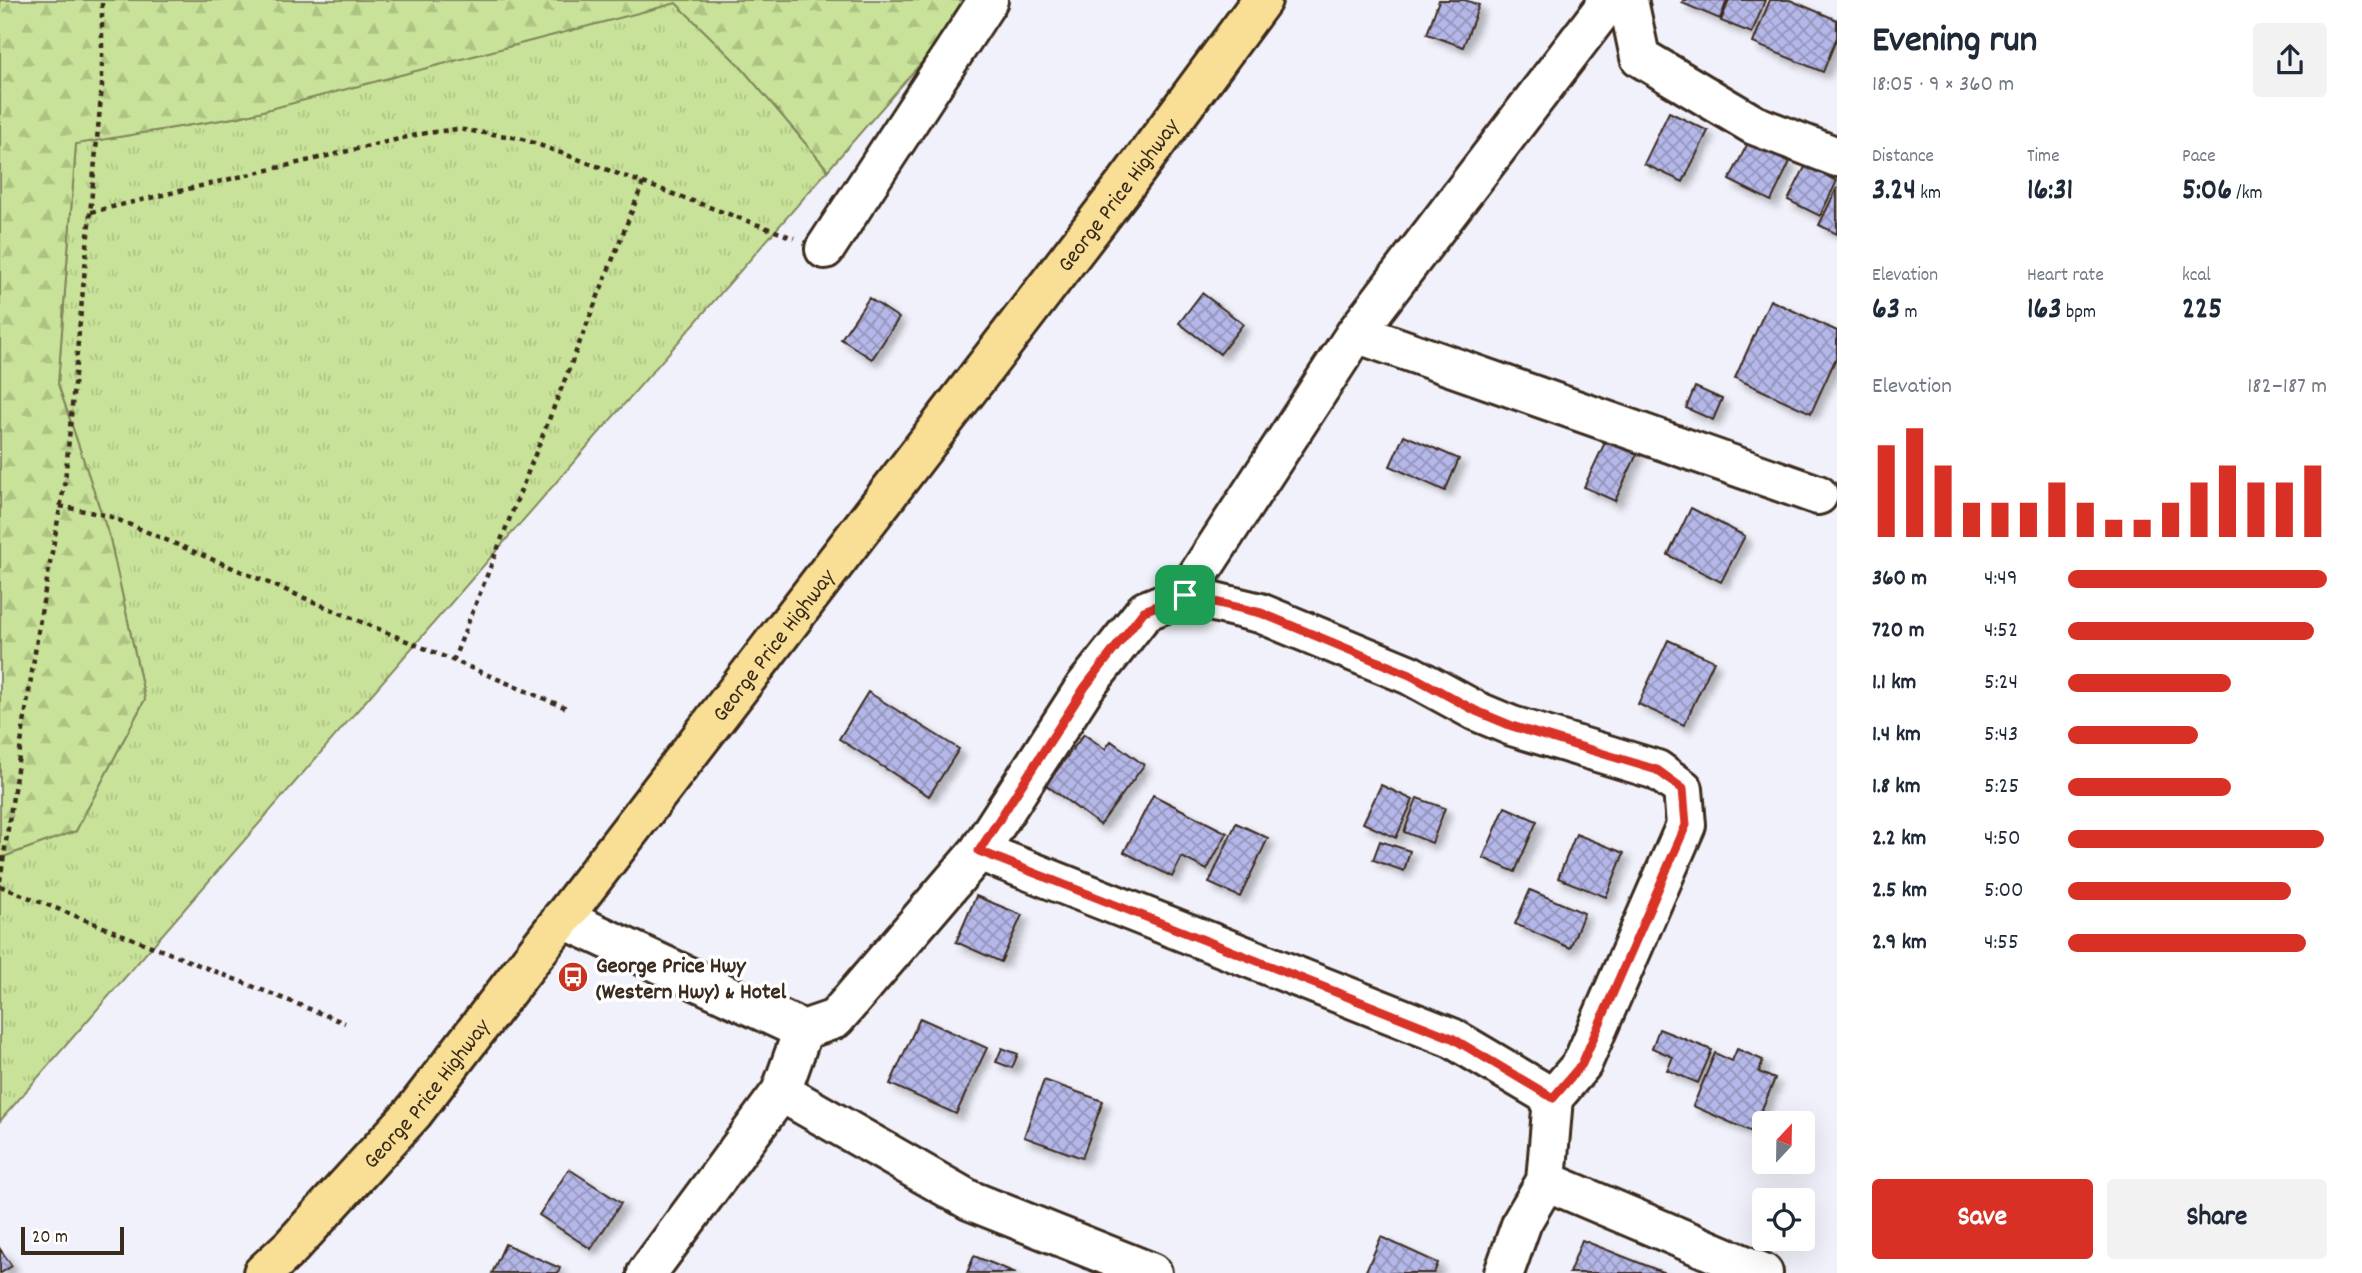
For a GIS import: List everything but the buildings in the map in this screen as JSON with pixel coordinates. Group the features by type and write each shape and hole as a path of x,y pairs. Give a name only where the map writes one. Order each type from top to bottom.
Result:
{"highway":[{"name":"George Price Highway","path":"263,1273 291,1247 413,1113 1111,202 1262,0"}],"street":[{"path":"825,249 988,0"},
{"path":"1185,595 1356,333 1610,0"},
{"path":"1628,0 1640,57 1754,125 1837,157"},
{"path":"1356,333 1818,495"},
{"path":"562,918 803,1030 835,1018 979,851 1085,687 1144,611 1185,595 1261,613 1410,675 1476,711 1512,726 1657,770 1683,789 1686,825 1582,1064 1553,1098 1546,1181 1522,1222 1504,1273"},
{"path":"979,851 1452,1038 1553,1098"},
{"path":"647,1273 781,1093 803,1030"},
{"path":"781,1093 969,1200 1152,1273"},
{"path":"1546,1181 1758,1272"}],"path":[{"path":"102,0 102,86 60,506 0,884 345,1023"},
{"path":"91,212 420,134 457,129 520,138 825,249"},
{"path":"453,661 643,183"},
{"path":"60,506 110,516 569,709"}],"green space":[{"path":"0,0 976,0 828,170 740,66 676,3 239,117 76,144 58,384 110,539 145,699 76,831 0,858"},
{"path":"676,3 740,66 828,170 0,1121 0,858 76,831 145,699 110,539 58,384 76,144 239,117"}],"place":[{"name":"George Price Hwy (Western Hwy) & Hotel","path":"573,977"}],"route":[{"path":"1185,595 1261,613 1410,675 1476,711 1512,726 1657,770 1683,789 1686,825 1582,1064 1553,1098 1452,1038 979,851 1085,687 1144,611 1185,595"}]}
